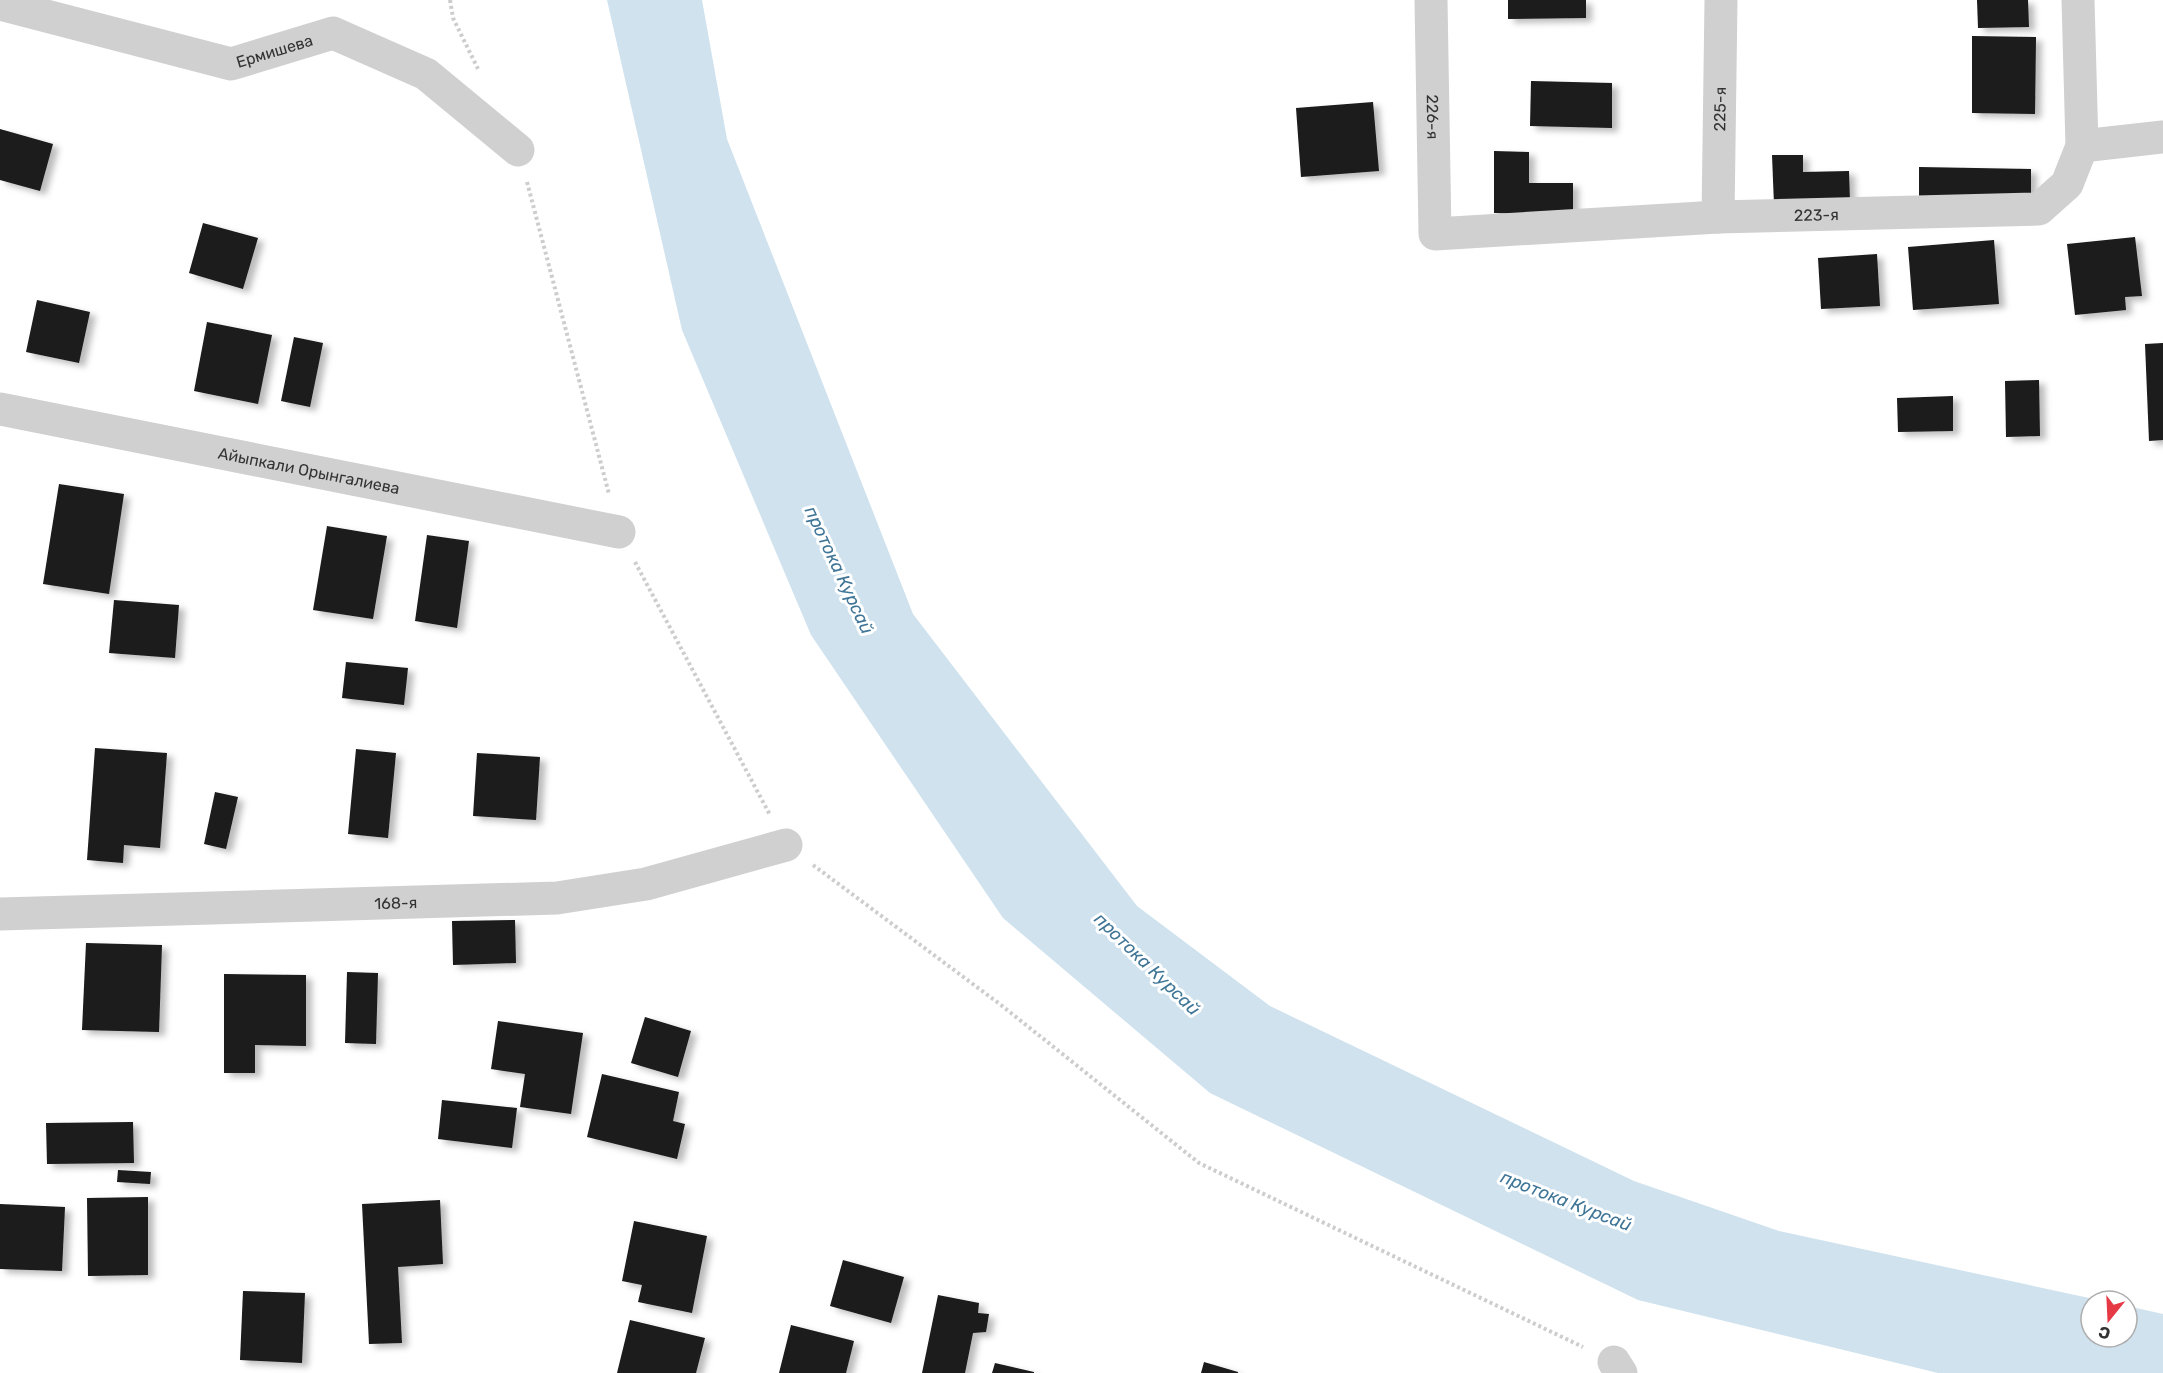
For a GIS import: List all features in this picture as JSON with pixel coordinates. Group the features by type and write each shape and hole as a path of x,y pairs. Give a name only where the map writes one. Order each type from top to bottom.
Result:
{"street":[{"name":"226-я","path":"1431,0 1435,234"},
{"name":"225-я","path":"1719,217 1721,0"},
{"path":"2078,0 2082,146 2163,137"},
{"name":"Ермишева","path":"0,4 231,64 333,33 426,74 518,150"},
{"name":"223-я","path":"1435,234 1719,217 2039,208 2067,184 2082,146"},
{"name":"Айыпкали Орынгалиева","path":"0,410 619,532"},
{"name":"168-я","path":"0,914 557,898 646,884 786,845"}],"path":[{"path":"450,0 453,18 483,79"},
{"path":"518,150 619,532 786,845 1001,1005 1199,1163 1618,1367"}],"water":[{"name":"протока Курсай","path":"607,0 702,0 727,139 913,614 1137,906 1270,1006 1634,1181 1779,1231 2079,1296 2079,1349 2139,1349 2139,1309 2163,1314 2163,1373 1938,1373 1638,1300 1210,1093 1003,918 811,635 682,330"}],"building":[{"path":"1508,0 1586,0 1586,18 1508,19"},
{"path":"1977,0 2028,0 2029,27 1978,28"},
{"path":"1972,36 2036,37 2035,114 1972,113"},
{"path":"1531,81 1612,83 1612,128 1530,126"},
{"path":"1373,102 1379,171 1301,177 1296,108"},
{"path":"0,129 53,144 40,191 0,180"},
{"path":"1494,151 1529,152 1529,183 1573,183 1573,215 1494,213"},
{"path":"1772,155 1803,155 1803,172 1849,171 1850,202 1774,205"},
{"path":"1919,167 2031,169 2031,203 1919,201"},
{"path":"203,223 258,238 243,289 189,273"},
{"path":"2135,237 2142,296 2125,297 2126,310 2075,315 2067,244"},
{"path":"1994,240 1999,304 1913,310 1908,247"},
{"path":"1877,254 1880,306 1821,309 1818,258"},
{"path":"37,300 90,312 79,363 26,352"},
{"path":"207,322 272,335 258,404 194,391"},
{"path":"294,337 323,343 310,407 281,401"},
{"path":"2163,343 2163,440 2149,441 2145,344"},
{"path":"2039,380 2040,436 2006,437 2005,381"},
{"path":"1953,396 1953,431 1898,432 1897,398"},
{"path":"59,484 124,494 109,594 43,584"},
{"path":"327,526 387,536 373,619 313,610"},
{"path":"427,535 469,541 457,628 415,621"},
{"path":"114,600 179,605 175,658 109,653"},
{"path":"346,662 408,668 404,705 342,698"},
{"path":"95,748 167,753 160,848 124,845 123,863 87,860"},
{"path":"356,749 396,753 388,838 348,834"},
{"path":"477,753 540,757 536,820 473,816"},
{"path":"215,792 238,797 226,849 204,844"},
{"path":"515,920 516,963 453,965 452,921"},
{"path":"86,943 162,945 159,1032 82,1030"},
{"path":"347,972 378,973 376,1044 345,1043"},
{"path":"224,974 306,975 306,1046 255,1045 255,1073 224,1073"},
{"path":"645,1017 691,1031 678,1077 631,1063"},
{"path":"498,1021 583,1033 571,1114 520,1107 525,1074 491,1069"},
{"path":"602,1074 679,1092 673,1121 685,1124 677,1159 587,1137"},
{"path":"442,1100 517,1108 512,1148 438,1139"},
{"path":"133,1122 134,1163 47,1164 46,1123"},
{"path":"118,1170 151,1172 150,1184 117,1182"},
{"path":"148,1197 148,1275 88,1276 87,1198"},
{"path":"440,1200 443,1264 398,1267 402,1343 369,1344 362,1204"},
{"path":"0,1204 65,1207 62,1271 0,1269"},
{"path":"634,1221 707,1236 692,1313 638,1302 642,1285 622,1281"},
{"path":"843,1260 904,1277 891,1323 830,1306"},
{"path":"243,1291 305,1293 302,1363 240,1360"},
{"path":"938,1295 979,1303 978,1313 989,1314 986,1332 973,1333 965,1373 922,1373"},
{"path":"630,1320 705,1338 696,1373 617,1373"},
{"path":"791,1325 854,1341 846,1373 779,1373"},
{"path":"1204,1362 1238,1372 1238,1373 1201,1373"},
{"path":"995,1363 1034,1372 1034,1373 992,1373"}]}
